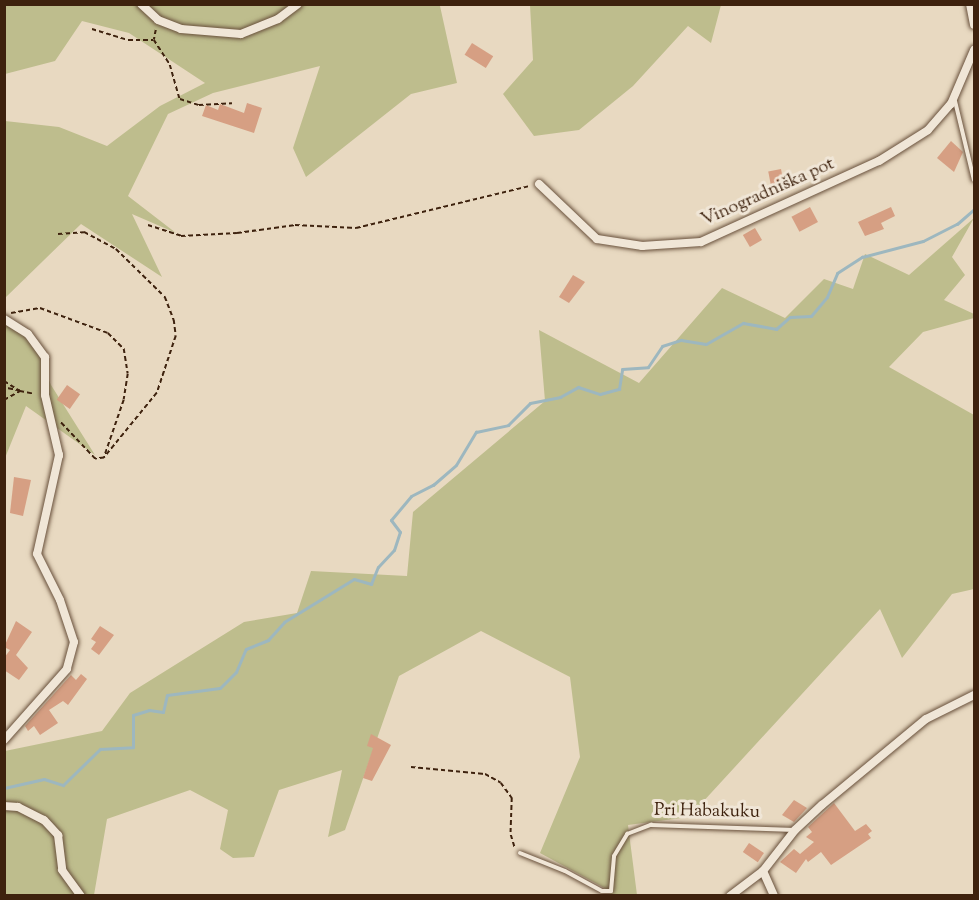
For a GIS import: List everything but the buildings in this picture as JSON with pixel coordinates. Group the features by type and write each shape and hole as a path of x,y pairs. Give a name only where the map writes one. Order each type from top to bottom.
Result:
{"street":[{"path":"141,4 158,20 181,29 241,34 278,20 298,4"},
{"path":"970,4 975,25"},
{"name":"Vinogradniška pot","path":"539,184 597,239 642,246 701,242 879,161 928,130 954,97 975,50"},
{"path":"4,318 38,343 45,357 45,395 59,455 37,554 60,600 74,642 63,676 4,740"},
{"path":"730,896 763,871 795,830 926,719 975,695"},
{"path":"4,806 18,807 44,820 58,835 62,870 81,896"},
{"path":"763,871 774,896"}],"lane":[{"path":"954,97 975,180"},
{"name":"Pri Habakuku","path":"520,853 566,871 602,891 611,891 614,856 627,834 651,825 795,830"}],"path":[{"path":"158,20 154,40 170,65 180,99 199,105 232,103"},
{"path":"92,29 128,40 154,40"},
{"path":"148,225 181,236 237,234 295,225 356,228 539,184"},
{"path":"48,406 95,459 104,458 157,393 173,352 174,320 165,297 116,249 84,231 58,234"},
{"path":"4,318 24,308 40,308 108,333 124,349 128,374 124,400 104,458"},
{"path":"4,381 20,392"},
{"path":"4,388 45,395"},
{"path":"4,400 20,392"},
{"path":"411,767 485,774 501,783 512,798 511,845 520,853"}],"shaded area":[{"path":"530,4 721,5 711,43 688,26 633,86 579,130 534,136 503,94 533,60"},
{"path":"5,5 445,5 440,6 457,83 411,94 306,177 293,148 320,66 213,93 168,114 128,196 176,233 132,214 162,277 81,224 5,298 5,121 59,127 107,146 160,106 205,83 129,33 82,21 55,61 5,74"},
{"path":"974,218 952,257 965,275 944,300 974,314 974,318 923,332 889,367 974,415 974,589 952,594 902,658 880,609 689,817 628,825 637,895 611,895 610,891 540,853 580,757 570,677 481,631 399,676 345,830 328,837 342,770 279,790 254,857 233,858 220,849 228,810 190,790 107,819 94,895 5,896 5,751 102,731 130,693 244,622 297,613 311,571 407,576 413,512 545,401 539,330 639,383 722,288 785,318 824,279 853,289 865,254 909,275"},
{"path":"5,322 29,331 51,385 95,455 26,406 5,458"}],"waterway":[{"path":"4,788 44,779 63,785 100,749 133,747 133,715 149,710 163,712 167,695 220,688 236,672 246,649 268,640 284,622 354,579 371,584 378,567 394,550 400,532 391,520 411,496 433,485 456,465 476,432 508,425 530,403 560,397 578,387 600,394 619,389 622,369 648,367 662,346 681,340 706,344 743,323 776,329 790,317 811,316 827,297 837,273 862,257 923,241 957,224 974,209"}]}
